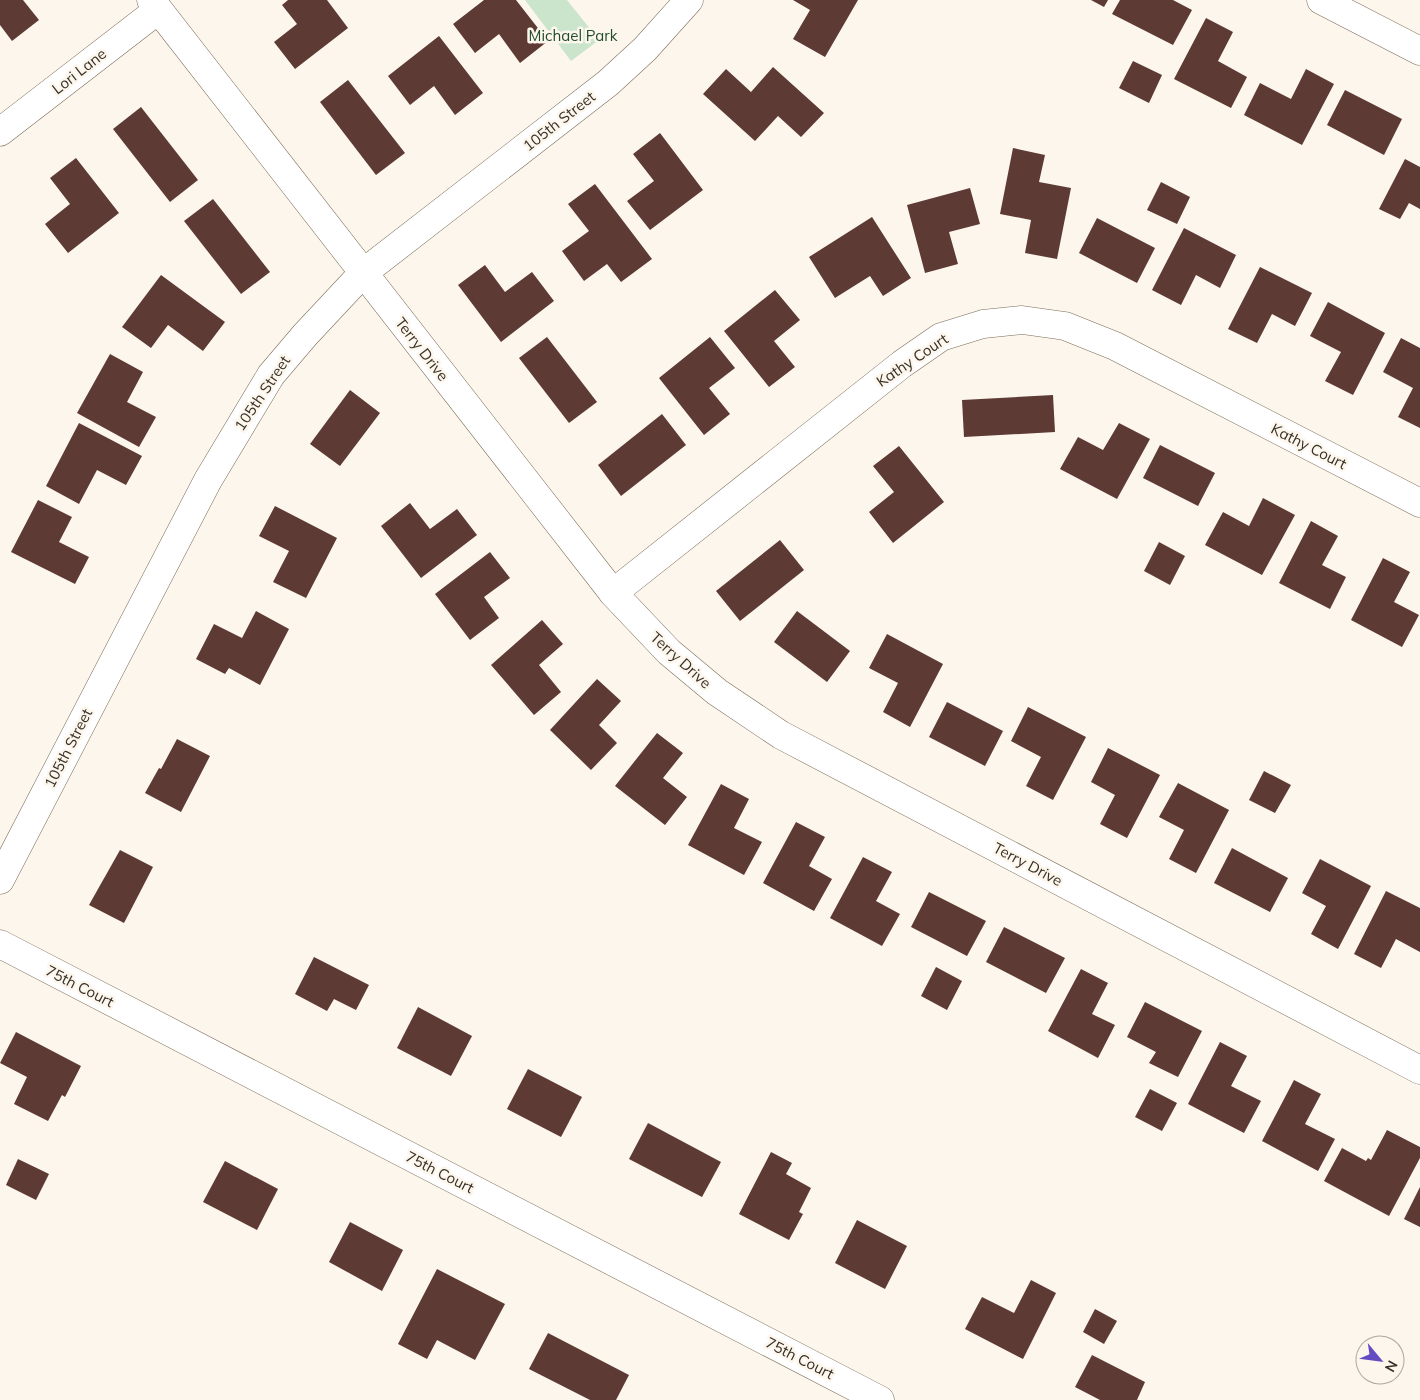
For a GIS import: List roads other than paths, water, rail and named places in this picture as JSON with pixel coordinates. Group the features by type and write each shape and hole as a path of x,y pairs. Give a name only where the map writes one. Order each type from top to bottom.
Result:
{"street":[{"name":"105th Street","path":"0,880 208,480 241,422 271,375 304,334 363,273 608,83 645,49 689,0"},
{"path":"1322,0 1420,51"},
{"name":"Terry Drive","path":"155,5 613,593 669,652 717,692 781,735 1420,1070"},
{"name":"Lori Lane","path":"0,132 155,5"},
{"name":"Kathy Court","path":"613,593 902,364 941,337 984,324 1022,320 1065,326 1115,346 1420,503"},
{"name":"75th Court","path":"0,944 880,1400"}],"park label":[{"name":"Michael Park","path":"573,35"}]}
